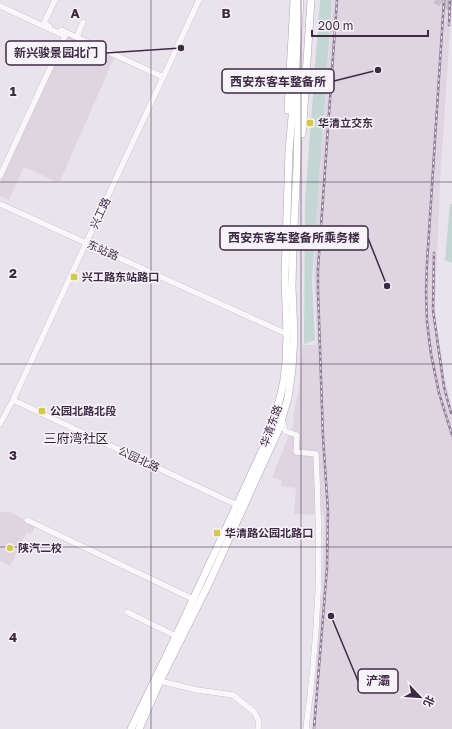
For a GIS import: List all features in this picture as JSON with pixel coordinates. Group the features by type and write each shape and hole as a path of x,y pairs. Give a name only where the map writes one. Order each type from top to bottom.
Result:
{"main road":[{"path":"296,94 300,0"},
{"path":"296,94 305,0"},
{"path":"297,166 304,122 311,0"},
{"path":"289,151 288,112 293,1"},
{"name":"华清东路","path":"131,729 193,599 278,431 288,398 292,369 285,277 289,151 296,94"},
{"name":"华清东路","path":"139,729 160,681 209,583 268,436 280,398 290,334 297,166 296,94"}],"street":[{"path":"54,0 44,23 163,77"},
{"name":"兴工路","path":"0,423 13,400 199,0"},
{"path":"0,6 65,36 0,176"},
{"path":"77,37 84,22"},
{"name":"东站路","path":"0,204 290,334"},
{"name":"公园北路","path":"13,400 240,506"},
{"path":"281,419 285,431 297,435 296,452 316,454 319,515 318,593 313,672 307,729"},
{"path":"27,520 193,599"},
{"path":"127,612 176,636"},
{"path":"160,681 197,690 233,695 254,712 259,721 258,729"}],"shaded area":[{"path":"320,0 332,0 312,280 315,340 304,344 305,201"},
{"path":"333,0 452,0 440,183 435,305 436,323 444,375 452,410 452,729 312,729 322,591 324,515 294,514 296,488 281,486 282,481 272,477 294,423 293,416 299,389 303,345 317,345 314,274 315,237"},
{"path":"68,35 115,56 59,183 24,167 9,200 0,196 0,183"},
{"path":"450,204 452,204 452,263 445,260"},
{"name":"陕汽二校","path":"0,512 11,512 35,526 31,534 27,532 10,566 0,561"}],"tunnel":[{"path":"435,0 452,8"},
{"path":"445,0 452,3"}],"railway":[{"path":"314,729 327,568 328,511 323,437 318,269 337,0"},
{"path":"444,0 426,292 427,322 431,354 439,393 452,435"},
{"path":"449,25 450,0"},
{"path":"434,253 433,310 444,387 451,413"}],"place":[{"name":"新兴骏景园北门","path":"181,48"},
{"name":"西安东客车整备所","path":"378,70"},
{"name":"华清立交东","path":"310,123"},
{"name":"兴工路东站路口","path":"74,277"},
{"name":"西安东客车整备所乘务楼","path":"387,286"},
{"name":"公园北路北段","path":"42,411"},
{"name":"华清路公园北路口","path":"217,533"},
{"name":"陕汽二校","path":"10,548"},
{"name":"浐灞","path":"331,616"}],"district":[{"name":"三府湾社区","path":"76,438"}]}
